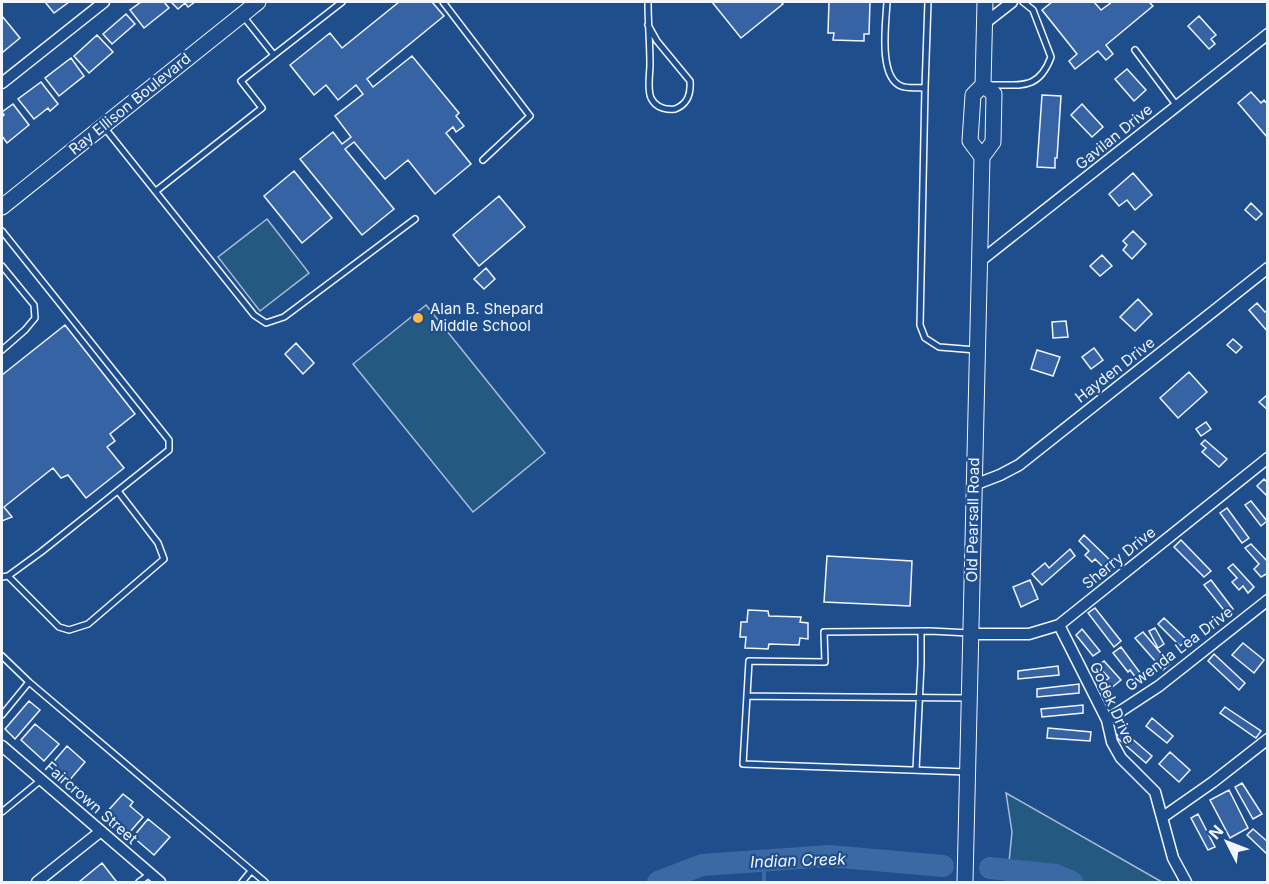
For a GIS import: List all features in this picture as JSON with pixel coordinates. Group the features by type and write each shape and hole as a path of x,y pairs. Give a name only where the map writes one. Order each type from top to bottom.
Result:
{"main road":[{"name":"Ray Ellison Boulevard","path":"2,207 258,2"},
{"name":"Old Pearsall Road","path":"982,157 970,141 973,95 983,85 985,2"},
{"name":"Old Pearsall Road","path":"965,882 982,157 993,142 994,94 983,85"}],"street":[{"path":"2,83 104,2"},
{"path":"985,23 1012,2"},
{"name":"Gavilan Drive","path":"979,262 1268,34"},
{"name":"Hayden Drive","path":"974,485 1019,465 1268,268"},
{"name":"Sherry Drive","path":"970,634 1029,633 1059,625 1268,458"},
{"name":"Gwenda Lea Drive","path":"1107,720 1159,686 1268,600"},
{"name":"Godek Drive","path":"1059,625 1107,720 1112,742 1121,758 1155,792 1173,858 1186,882"},
{"path":"1163,817 1268,739"},
{"name":"Faircrown Street","path":"2,746 160,882"},
{"path":"37,882 101,831"}],"lane":[{"path":"156,191 262,108 241,81 342,2"},
{"path":"443,2 530,116 483,160"},
{"path":"648,2 648,25 650,61 650,94 652,100 660,108 675,109 689,96 690,81 657,41 648,25"},
{"path":"887,2 886,62 891,77 901,86 925,88"},
{"path":"928,2 920,325 925,338 939,347 976,350"},
{"path":"983,85 1031,83 1045,73 1051,57 1033,10 1023,2"},
{"path":"242,14 274,54"},
{"path":"1135,50 1177,106"},
{"path":"103,125 254,315 266,323 284,317 415,219"},
{"path":"2,231 169,440 169,450 41,552 5,576 59,627 69,630 88,624 164,559 158,543 118,491"},
{"path":"2,266 34,305 35,318 2,350"},
{"path":"916,770 921,631"},
{"path":"968,772 743,764 749,661 825,662 824,632 921,631 970,634"},
{"path":"2,656 29,682 265,882"},
{"path":"2,715 29,682"},
{"path":"747,696 970,698"},
{"path":"2,812 41,780"},
{"path":"242,882 251,871"},
{"path":"139,882 150,874"}],"shaded area":[{"path":"267,219 309,273 260,311 218,257"},
{"path":"426,305 545,453 473,512 353,364"},
{"path":"1006,793 1162,882 1007,882 1012,832"}],"building":[{"path":"45,2 69,2 54,13"},
{"path":"141,2 164,2 169,8 144,28 130,10"},
{"path":"171,2 195,2 188,7 185,3 178,9"},
{"path":"399,2 432,2 444,16 367,79 373,87 412,56 459,113 456,116 464,126 456,132 453,127 446,133 471,164 435,194 408,160 385,179 354,142 345,149 394,209 362,235 300,159 333,132 342,144 351,137 335,116 363,94 356,85 338,100 326,85 314,95 290,65 330,33 342,48"},
{"path":"712,2 781,2 783,4 741,38"},
{"path":"829,2 870,2 869,34 864,34 864,41 833,40 834,33 828,33"},
{"path":"1052,2 1094,2 1101,10 1112,2 1149,2 1153,6 1106,45 1113,54 1106,60 1098,51 1075,69 1069,61 1077,54 1042,10"},
{"path":"126,14 135,24 112,44 103,34"},
{"path":"2,16 20,38 3,52 2,51"},
{"path":"1199,16 1216,35 1211,39 1215,44 1209,49 1188,26"},
{"path":"97,35 113,52 89,73 74,56"},
{"path":"71,58 84,76 59,96 45,78"},
{"path":"1127,69 1146,90 1134,101 1115,79"},
{"path":"41,82 58,104 50,111 48,108 34,119 18,99"},
{"path":"1251,92 1261,103 1264,100 1268,105 1267,137 1238,103"},
{"path":"1042,95 1061,96 1055,168 1037,167"},
{"path":"13,104 29,125 7,143 2,136 2,117 4,115 2,112"},
{"path":"1082,104 1103,127 1092,137 1071,115"},
{"path":"294,171 332,218 302,243 264,196"},
{"path":"1133,173 1152,195 1135,210 1127,200 1119,206 1109,194"},
{"path":"499,196 525,227 479,266 453,235"},
{"path":"1251,203 1262,214 1256,220 1245,210"},
{"path":"1133,231 1146,244 1132,259 1123,250 1127,245 1123,241"},
{"path":"1102,255 1112,266 1100,276 1090,266"},
{"path":"486,268 495,279 484,289 474,279"},
{"path":"1138,299 1152,314 1135,331 1120,317"},
{"path":"1257,303 1265,312 1268,310 1268,332 1249,310"},
{"path":"1066,321 1068,337 1053,338 1052,322"},
{"path":"65,325 135,414 110,434 115,441 107,447 124,468 86,498 68,475 61,478 53,468 4,507 12,517 2,521 2,375"},
{"path":"1233,339 1242,347 1236,353 1227,345"},
{"path":"296,343 314,363 303,374 285,354"},
{"path":"1094,348 1103,360 1091,369 1082,357"},
{"path":"1037,350 1060,357 1053,376 1031,369"},
{"path":"1189,372 1207,392 1178,418 1160,398"},
{"path":"1266,396 1268,397 1268,410 1259,402"},
{"path":"1206,422 1211,429 1201,436 1196,429"},
{"path":"1205,440 1227,459 1219,467 1202,452 1206,448 1201,444"},
{"path":"1264,479 1268,483 1268,497 1257,486"},
{"path":"1251,501 1267,521 1261,526 1245,505"},
{"path":"1227,508 1249,538 1242,543 1220,513"},
{"path":"1084,535 1115,565 1108,572 1095,559 1092,562 1085,555 1089,551 1079,541"},
{"path":"1181,540 1211,571 1204,577 1174,547"},
{"path":"1251,544 1268,562 1268,573 1261,577 1254,569 1259,564 1245,548"},
{"path":"1070,549 1075,556 1042,585 1032,574 1045,563 1049,568"},
{"path":"827,556 912,561 910,606 824,602"},
{"path":"1233,564 1254,587 1248,593 1243,586 1239,590 1232,582 1237,578 1228,568"},
{"path":"1030,580 1038,599 1021,607 1013,587"},
{"path":"1211,580 1233,609 1227,614 1204,585"},
{"path":"1095,608 1121,641 1114,647 1088,613"},
{"path":"748,610 768,611 769,616 801,617 800,622 808,623 808,639 800,638 799,645 769,644 768,649 745,648 746,637 740,637 741,622 747,622"},
{"path":"1164,618 1187,640 1180,646 1158,624"},
{"path":"1155,628 1164,644 1158,648 1149,631"},
{"path":"1082,629 1100,651 1093,656 1076,635"},
{"path":"1143,632 1170,664 1163,670 1135,638"},
{"path":"1243,643 1264,660 1254,673 1232,655"},
{"path":"1121,647 1141,674 1136,678 1130,670 1128,672 1113,653"},
{"path":"1214,654 1245,683 1239,690 1208,661"},
{"path":"1104,661 1121,680 1110,689 1104,682 1109,678 1098,666"},
{"path":"1058,666 1059,675 1018,679 1018,671"},
{"path":"1079,684 1079,693 1037,697 1037,689"},
{"path":"29,701 40,710 15,739 5,729"},
{"path":"1083,705 1083,713 1042,717 1041,709"},
{"path":"1225,707 1261,731 1256,738 1220,713"},
{"path":"1152,718 1173,736 1167,743 1146,726"},
{"path":"35,724 59,744 44,761 21,740"},
{"path":"1048,728 1091,732 1090,741 1047,738"},
{"path":"1122,730 1152,756 1146,763 1116,737"},
{"path":"67,746 85,762 68,782 50,766"},
{"path":"1170,752 1190,770 1179,782 1159,764"},
{"path":"1242,783 1262,814 1253,819 1235,787"},
{"path":"1229,790 1248,828 1230,838 1210,800"},
{"path":"123,794 133,802 130,806 143,817 129,833 106,813"},
{"path":"1198,814 1215,847 1208,850 1191,818"},
{"path":"148,819 170,837 154,855 133,837"},
{"path":"1253,829 1268,842 1268,855 1247,835"},
{"path":"102,863 116,881 79,882"}],"waterway":[{"name":"Indian Creek","path":"658,882 702,865 829,856 943,866"},
{"path":"764,860 764,882"},
{"name":"Indian Creek","path":"990,868 1056,875 1072,882"}],"place":[{"name":"Alan B. Shepard Middle School","path":"418,318"}]}
